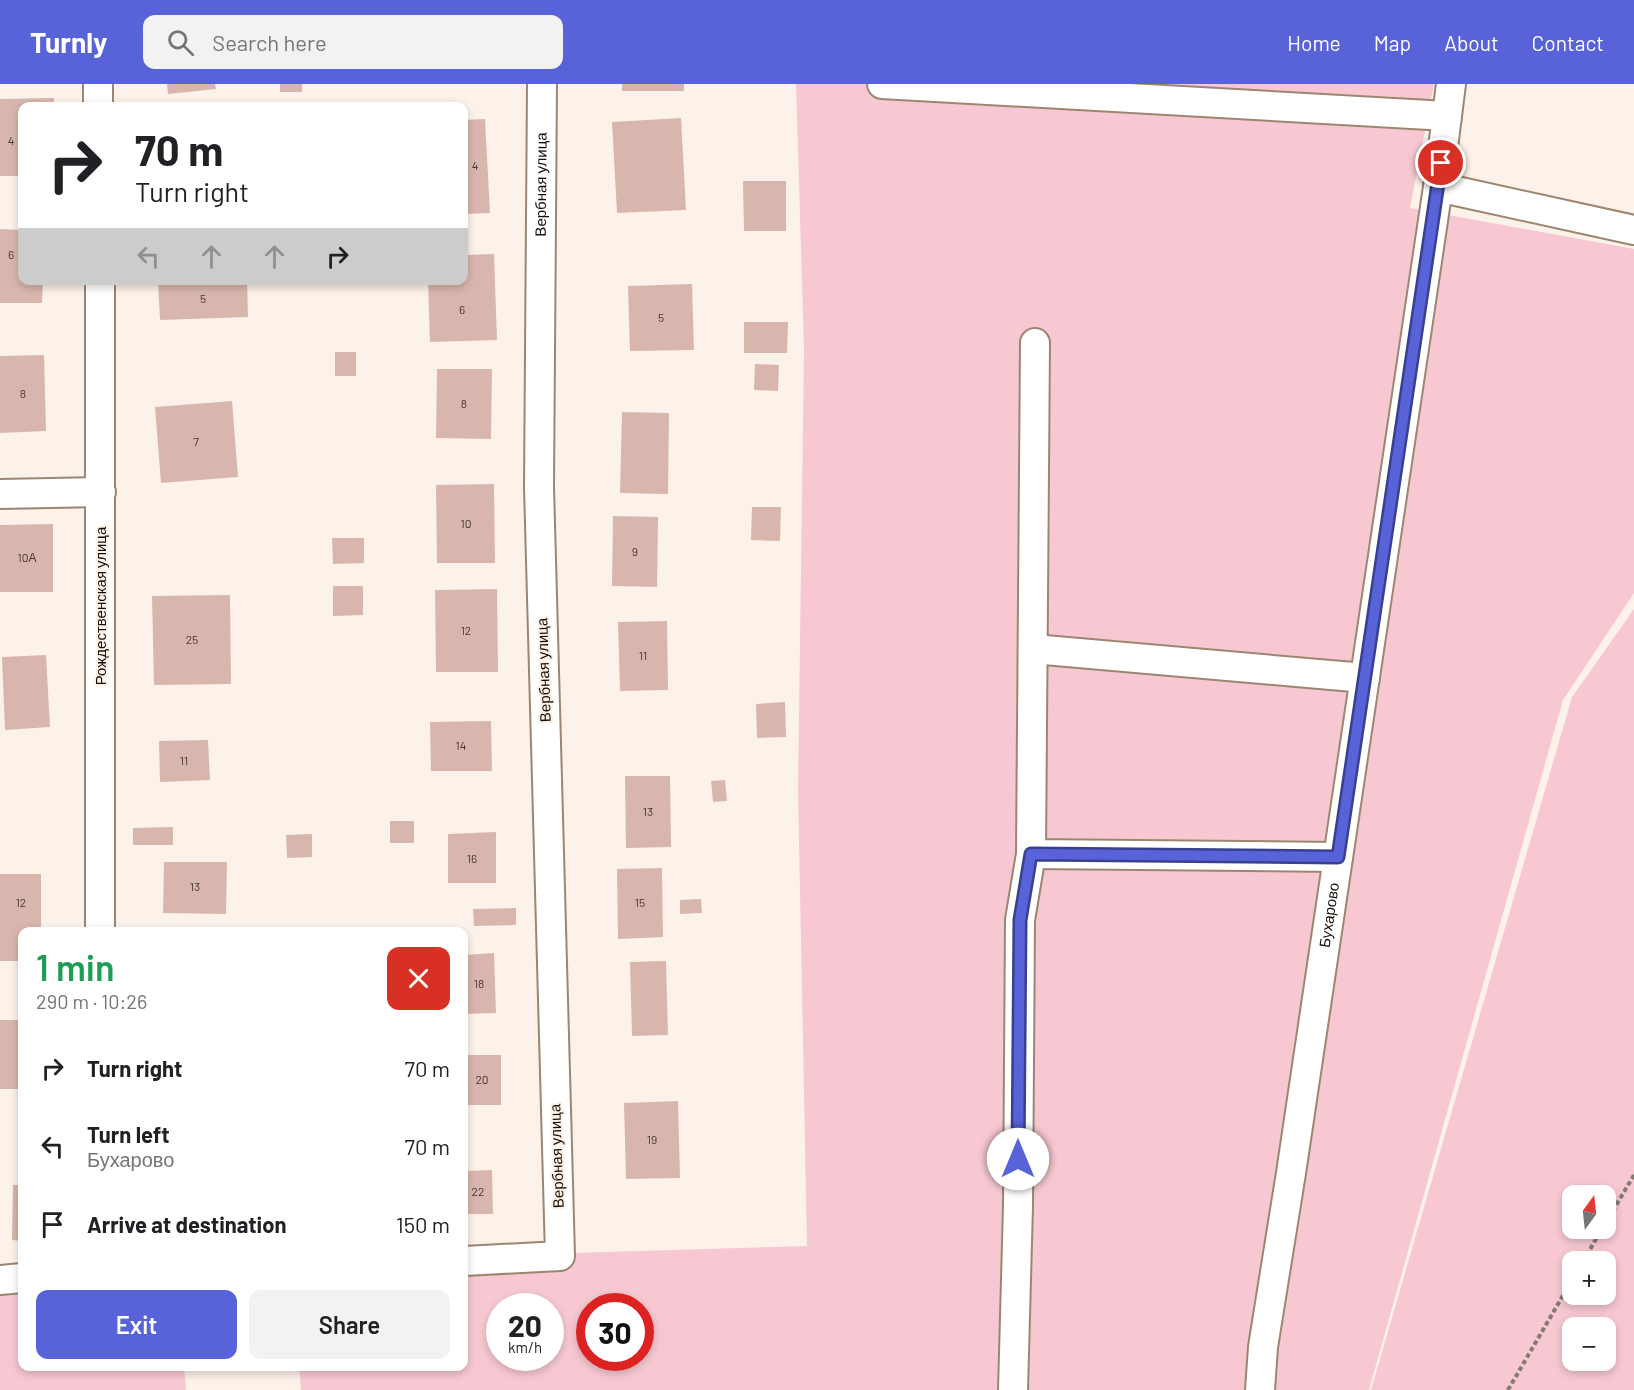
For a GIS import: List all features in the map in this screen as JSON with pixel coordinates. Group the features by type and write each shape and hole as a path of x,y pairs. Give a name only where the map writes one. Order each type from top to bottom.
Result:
{"street":[{"path":"98,84 98,102"},
{"name":"Вербная улица","path":"468,1261 560,1256 539,487 542,84"},
{"path":"882,84 1447,116"},
{"name":"Бухарово","path":"1260,1390 1263,1347 1365,678 1438,187 1451,84"},
{"path":"1438,187 1634,230"},
{"name":"Рождественская улица","path":"100,285 100,927"},
{"path":"1012,1390 1018,1206 1020,920 1031,854 1035,344"},
{"path":"0,494 101,492"},
{"path":"1033,649 1365,678"},
{"path":"1031,854 1338,857"},
{"path":"0,1280 18,1278"}],"path":[{"path":"1616,1205 1634,1175"},
{"path":"1508,1390 1562,1297"}],"shaded area":[{"path":"796,84 1434,84 1410,208 1634,249 1634,593 1563,700 1369,1390 301,1390 299,1371 468,1371 468,1274 568,1269 573,1253 807,1246 798,789 804,348"},
{"path":"1634,609 1634,1390 1371,1390 1572,697"},
{"path":"18,1292 18,1371 184,1371 186,1390 0,1390 0,1293"}],"building":[{"path":"167,84 215,84 216,89 168,94"},
{"path":"280,84 302,84 302,92 280,92"},
{"path":"622,84 684,84 684,91 622,91"},
{"path":"54,98 54,102 18,102 18,176 0,176 0,99"},
{"path":"681,118 686,210 617,213 612,122"},
{"path":"485,119 490,213 468,214 468,120"},
{"path":"743,181 786,181 786,231 744,231"},
{"path":"0,229 18,230 18,285 43,285 42,303 0,303"},
{"path":"494,254 497,340 430,342 428,285 468,285 468,255"},
{"path":"692,284 694,350 630,351 628,286"},
{"path":"158,285 247,285 248,317 160,320"},
{"path":"744,322 788,322 787,353 744,353"},
{"path":"335,352 356,352 356,376 335,376"},
{"path":"44,355 46,431 0,433 0,356"},
{"path":"755,364 779,365 778,391 754,390"},
{"path":"437,369 492,369 491,439 436,438"},
{"path":"232,401 238,477 161,483 155,407"},
{"path":"622,412 669,413 668,494 620,493"},
{"path":"494,484 495,563 437,563 436,485"},
{"path":"752,507 781,507 780,541 751,540"},
{"path":"613,516 658,517 657,587 612,586"},
{"path":"53,524 53,592 0,592 0,525"},
{"path":"332,538 364,538 364,563 333,564"},
{"path":"333,586 363,586 363,615 333,616"},
{"path":"497,589 498,672 436,672 435,590"},
{"path":"230,595 231,684 154,685 152,596"},
{"path":"667,621 668,690 620,691 618,622"},
{"path":"46,655 50,727 5,730 2,657"},
{"path":"785,702 786,737 757,738 756,704"},
{"path":"491,721 492,771 431,771 430,722"},
{"path":"208,740 210,780 160,782 159,741"},
{"path":"625,776 670,776 671,847 626,848"},
{"path":"725,780 727,801 713,802 711,781"},
{"path":"390,821 414,821 414,843 390,843"},
{"path":"173,827 173,845 133,845 133,828"},
{"path":"496,832 496,883 448,883 448,834"},
{"path":"312,834 312,857 287,858 286,835"},
{"path":"164,862 227,862 226,914 163,913"},
{"path":"662,868 663,937 618,939 617,869"},
{"path":"0,874 41,874 41,927 18,927 18,961 0,961"},
{"path":"701,899 702,913 680,914 680,900"},
{"path":"516,908 516,925 474,926 473,909"},
{"path":"494,953 496,1013 468,1014 468,955"},
{"path":"666,961 668,1035 632,1036 630,962"},
{"path":"0,1020 18,1020 18,1089 0,1089"},
{"path":"468,1055 501,1055 501,1105 468,1105"},
{"path":"678,1101 680,1178 626,1179 624,1103"},
{"path":"492,1170 493,1214 468,1214 468,1171"},
{"path":"13,1185 18,1185 18,1241 12,1240"}],"route":[{"path":"1018,1159 1020,920 1031,854 1338,857 1441,163"}]}
